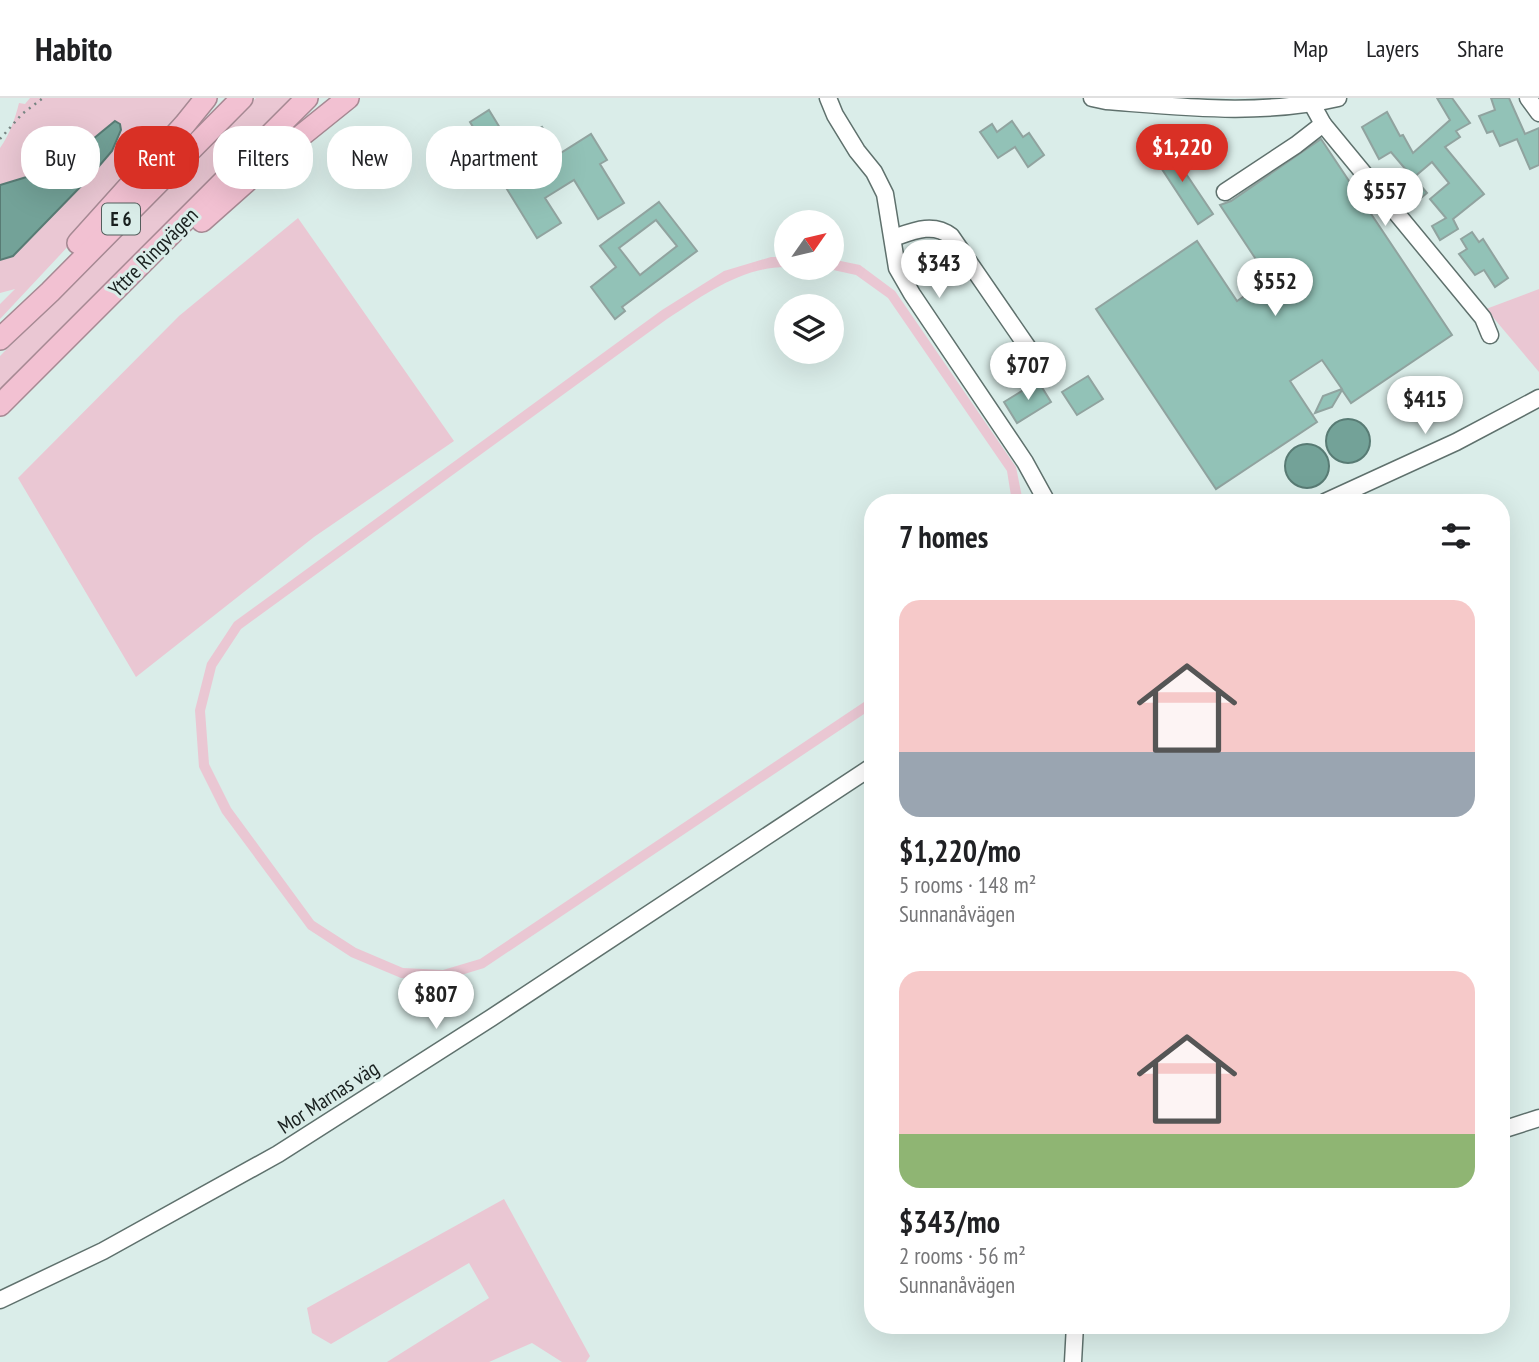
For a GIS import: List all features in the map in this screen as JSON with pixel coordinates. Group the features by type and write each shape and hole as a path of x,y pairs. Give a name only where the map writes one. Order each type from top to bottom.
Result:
{"highway":[{"path":"0,330 206,98"},
{"name":"E 6","path":"0,339 242,98"},
{"name":"Yttre Ringvägen","path":"0,405 307,98"},
{"path":"66,340 266,164 348,98"}],"street":[{"path":"828,98 835,115 857,151 874,172 885,194 897,268 1026,462 1043,494"},
{"path":"1092,98 1246,110 1312,104 1338,98"},
{"path":"1528,98 1539,113"},
{"path":"1312,104 1323,124 1483,318 1490,335"},
{"path":"1225,192 1323,124"},
{"path":"893,238 929,228 945,231 951,236 1035,358"},
{"path":"1342,494 1456,442 1539,397"},
{"name":"Mor Marnas väg","path":"0,1300 103,1251 278,1154 491,1018 864,772"},
{"path":"1510,1127 1539,1118"},
{"path":"1073,1362 1075,1334"}],"path":[{"path":"0,139 22,114 43,98"}],"shaded area":[{"path":"30,98 201,98 177,126 114,126 114,189 122,189 0,319 0,304 15,289 0,293 0,148 12,126 19,103 25,104"},
{"path":"256,98 293,98 265,126 228,126"},
{"path":"115,121 120,124 114,126 112,151 100,165 100,133"},
{"path":"213,141 213,179 0,393 0,356 166,189 199,189 199,155"},
{"path":"21,179 21,189 78,189 13,256 0,260 0,185"},
{"path":"298,218 454,441 314,537 136,677 18,478 179,316"},
{"path":"774,257 774,268 738,277 667,319 241,629 216,667 205,711 209,764 231,808 314,921 356,948 403,968 443,970 480,959 864,702 864,714 484,968 445,980 401,978 351,957 308,929 222,813 199,767 195,710 207,663 234,622 662,310 724,271"},
{"path":"844,262 860,265 895,291 1016,467 1021,494 1011,494 1007,471 888,298 856,275 844,272"},
{"path":"1539,289 1539,372 1486,309"},
{"path":"1348,419 1357,420 1364,425 1369,432 1369,450 1364,457 1357,462 1348,463 1339,462 1332,457 1327,450 1326,441 1327,432 1332,425 1339,420"},
{"path":"1307,444 1316,445 1323,450 1328,457 1328,475 1323,482 1316,487 1307,488 1298,487 1291,482 1286,475 1285,466 1286,457 1291,450 1298,445"},
{"path":"504,1199 590,1356 586,1362 562,1362 532,1343 489,1362 387,1362 489,1298 469,1263 331,1344 312,1333 307,1308"}],"building":[{"path":"1437,98 1452,98 1470,123 1456,131 1460,137 1445,147 1484,194 1453,219 1458,229 1440,240 1432,226 1446,218 1430,199 1449,183 1432,162 1413,178 1391,152 1379,159 1362,127 1387,112 1413,153 1450,120"},
{"path":"1491,98 1509,98 1525,134 1539,128 1539,165 1530,169 1517,139 1500,146 1493,131 1487,133 1479,116 1495,110"},
{"path":"489,110 499,126 472,126 470,122"},
{"path":"1012,121 1023,137 1029,133 1044,155 1028,167 1015,147 998,158 980,132 992,124 997,132"},
{"path":"591,134 607,160 600,164 624,203 598,219 574,180 562,187 562,152"},
{"path":"1321,139 1452,335 1351,403 1342,390 1332,407 1315,413 1323,396 1342,389 1322,360 1290,381 1317,422 1216,489 1096,309 1197,241 1237,301 1269,279 1220,205 1231,201"},
{"path":"1166,144 1213,214 1198,224 1152,154"},
{"path":"1415,179 1427,193 1415,203 1403,189"},
{"path":"507,189 560,189 545,198 561,223 537,238"},
{"path":"659,202 697,251 622,307 625,311 615,319 591,287 616,267 600,246","holes":["656,220 677,246 640,275 619,248"]},
{"path":"1472,232 1479,242 1483,239 1508,278 1495,287 1484,270 1475,275 1459,254 1467,249 1461,239"},
{"path":"1088,376 1103,399 1077,415 1062,392"},
{"path":"1038,381 1051,402 1017,423 1004,402"}]}
